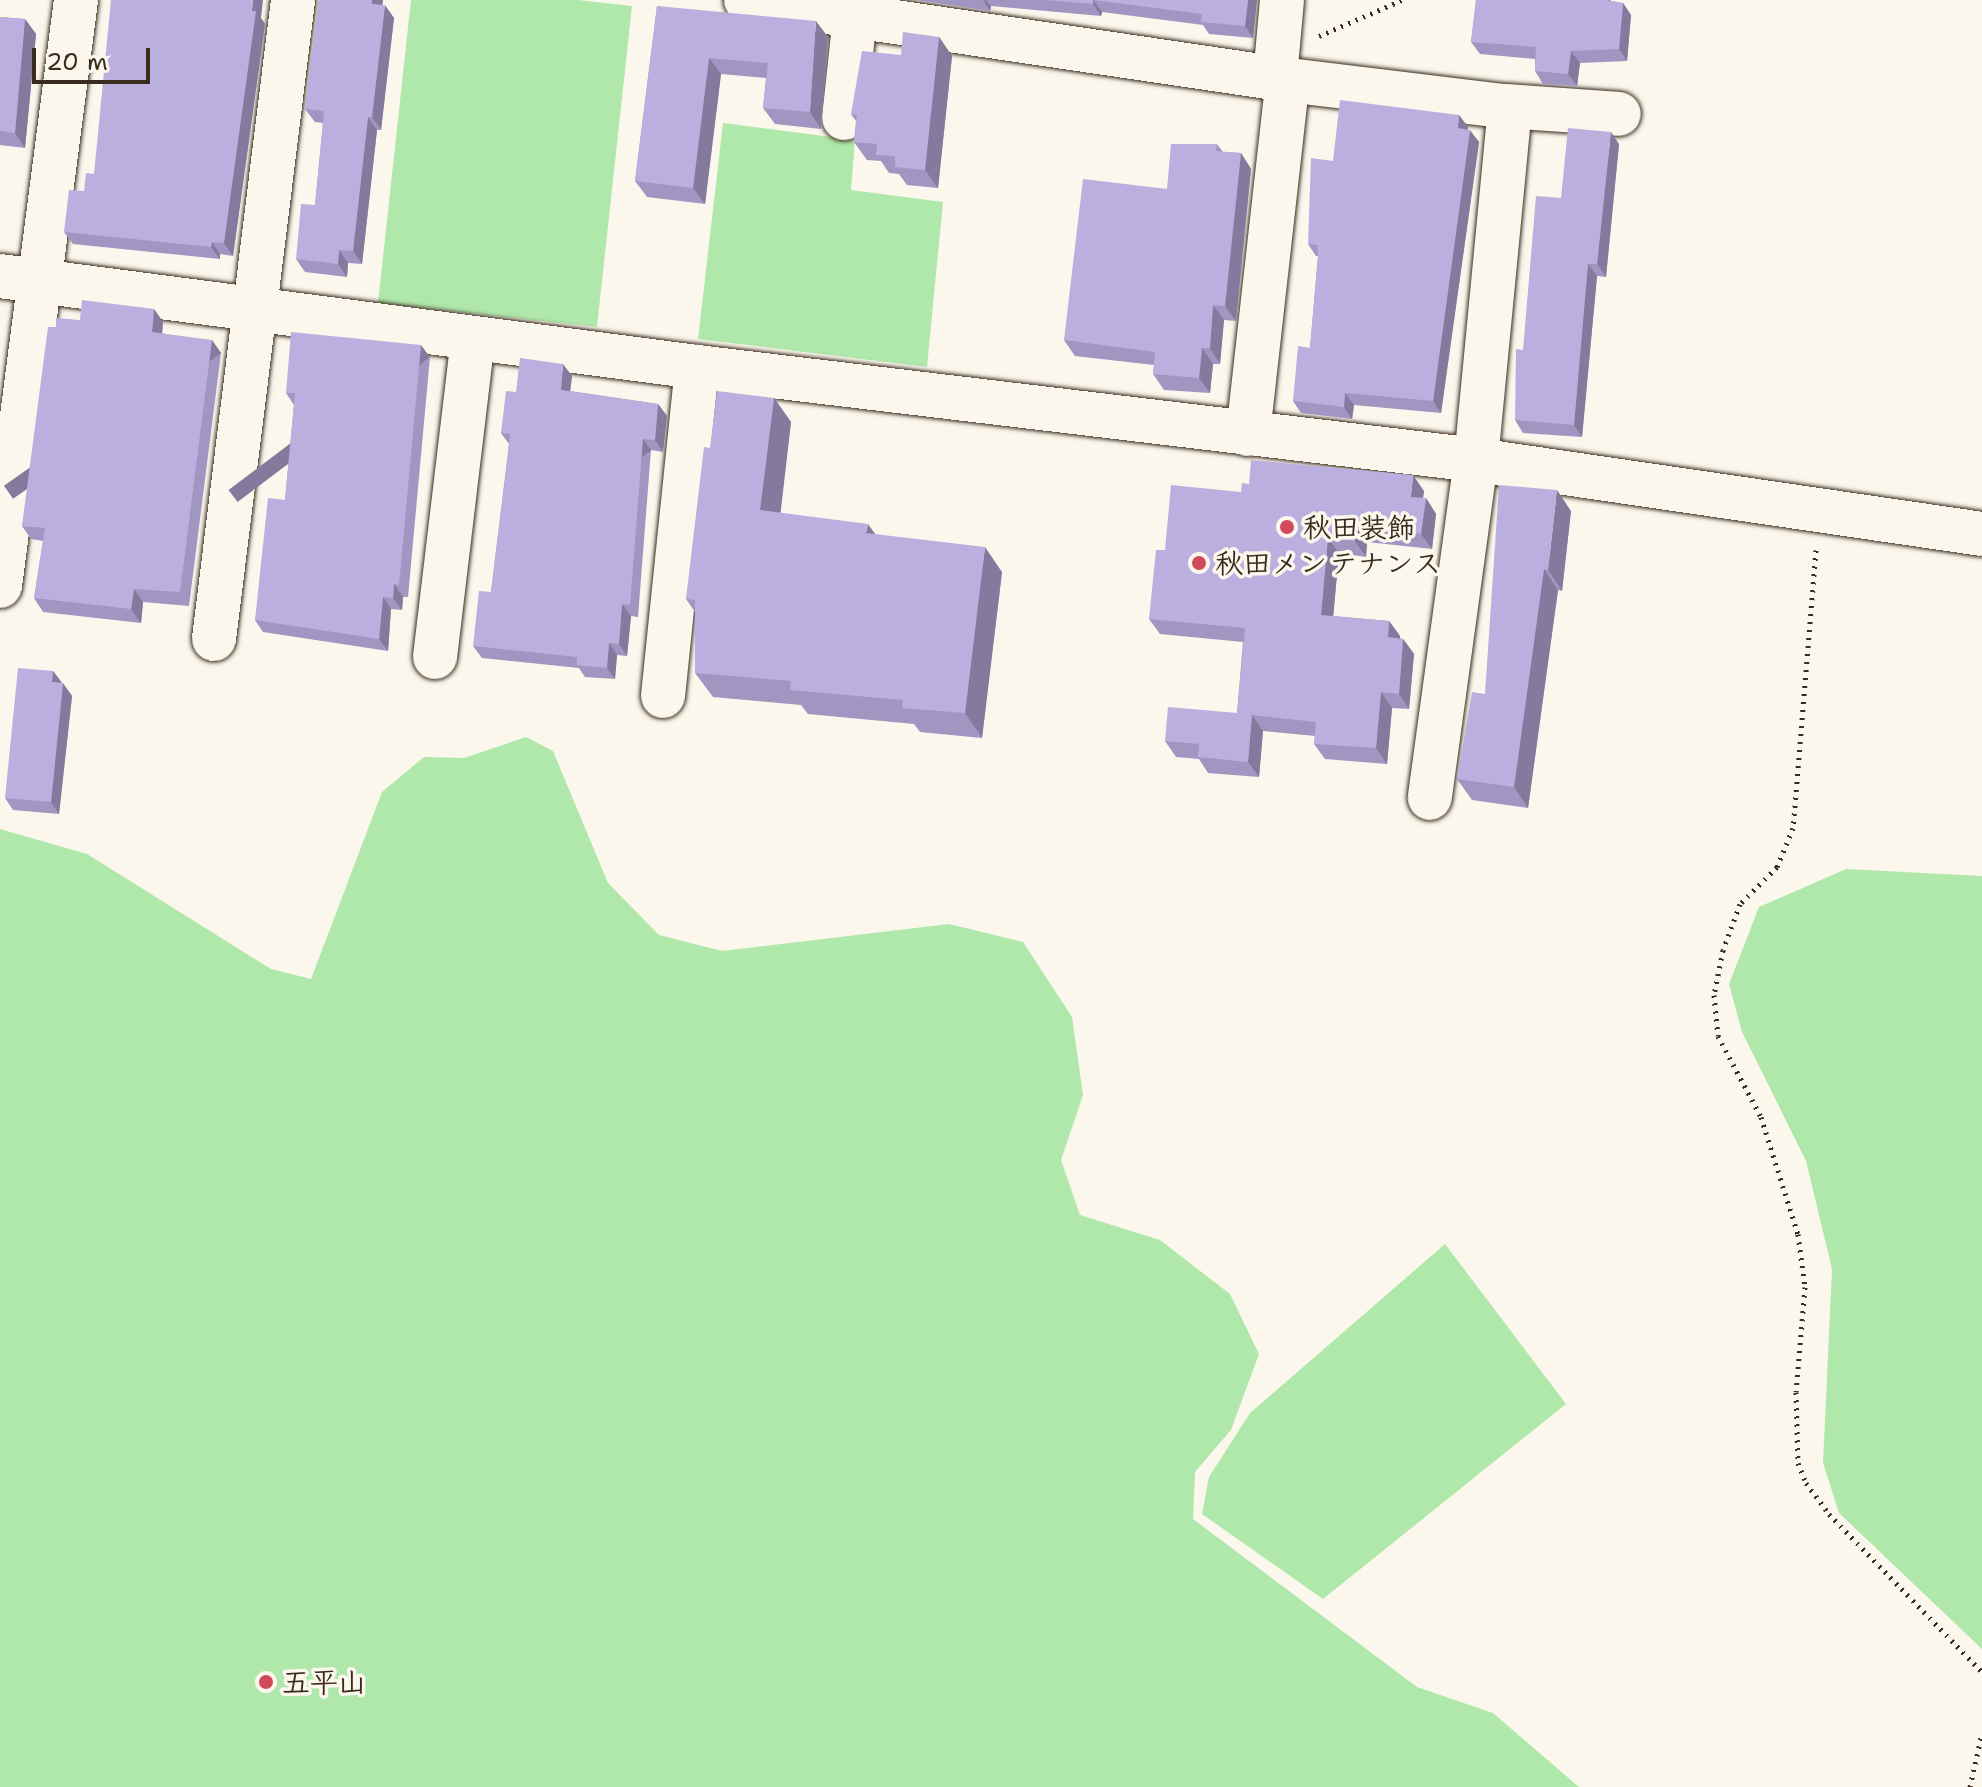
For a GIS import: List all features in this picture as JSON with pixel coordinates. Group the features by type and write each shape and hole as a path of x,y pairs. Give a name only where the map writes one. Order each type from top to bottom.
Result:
{"street":[{"path":"0,586 20,279 76,0"},
{"path":"214,639 258,310 293,0"},
{"path":"746,0 1280,70 1506,106 1619,114"},
{"path":"1248,434 1280,70 1282,0"},
{"path":"844,118 855,16"},
{"path":"1430,798 1476,460 1506,106"},
{"path":"20,279 697,367 1476,460 1982,534"},
{"path":"435,657 473,338"},
{"path":"663,696 697,367"}],"path":[{"path":"1280,70 1402,0"},
{"path":"1818,509 1793,828 1777,867 1740,904 1723,950 1714,995 1718,1036 1761,1117 1798,1234 1805,1287 1796,1392 1798,1463 1806,1483 1829,1514 1982,1672"},
{"path":"1970,1787 1982,1733"}],"green space":[{"path":"411,0 578,0 632,6 597,327 378,303"},
{"path":"723,123 855,140 851,190 943,202 927,367 698,339"},
{"path":"526,737 553,751 608,883 659,935 722,951 949,924 1023,942 1072,1017 1083,1095 1061,1160 1080,1215 1160,1240 1230,1294 1259,1354 1231,1430 1195,1472 1193,1519 1417,1687 1493,1713 1579,1787 0,1787 0,829 87,854 271,969 311,979 382,792 424,757 464,758"},
{"path":"1846,869 1982,876 1982,1649 1839,1513 1823,1463 1832,1269 1806,1161 1742,1032 1729,984 1759,907"},
{"path":"1445,1244 1566,1404 1323,1599 1202,1514 1209,1477 1250,1413"}],"building":[{"path":"111,0 253,0 252,11 256,11 224,243 212,242 211,247 64,232 69,190 84,191 86,173 94,174"},
{"path":"319,0 372,0 372,4 385,5 372,117 368,117 353,251 339,250 338,264 296,259 301,204 315,205 324,111 305,109"},
{"path":"1046,0 1093,0 1093,4"},
{"path":"1094,0 1248,0 1245,26 1201,22 1202,14"},
{"path":"1476,0 1605,0 1623,3 1619,49 1571,51 1568,74 1535,71 1536,47 1471,42"},
{"path":"657,6 816,21 810,112 763,108 768,63 709,58 693,188 635,181"},
{"path":"0,17 25,19 15,133 0,131"},
{"path":"903,32 939,37 925,170 895,167 895,156 876,155 877,144 854,142 857,115 851,114 862,51 901,55"},
{"path":"1340,100 1459,115 1458,128 1470,130 1433,401 1345,393 1344,407 1293,401 1298,346 1310,348 1318,256 1317,245 1308,244 1311,158 1333,161"},
{"path":"1568,128 1611,132 1597,264 1588,264 1574,425 1515,420 1516,349 1523,350 1536,196 1561,198"},
{"path":"1171,144 1217,144 1216,151 1241,153 1225,306 1213,305 1210,348 1202,348 1199,378 1153,374 1155,352 1064,340 1083,179 1167,189"},
{"path":"82,300 154,309 152,332 212,340 180,592 134,589 131,609 34,598 45,528 22,526 48,327 56,327 56,318 80,320"},
{"path":"291,332 421,345 399,585 394,584 393,598 383,597 379,639 255,620 268,498 285,500 295,393 286,393"},
{"path":"520,358 563,364 561,390 658,404 655,440 643,439 630,605 622,604 619,644 609,643 607,668 577,665 577,657 473,646 479,591 491,592 510,434 501,433 506,391 516,392"},
{"path":"717,391 774,398 760,510 868,524 866,533 985,547 965,713 902,708 903,700 790,690 791,681 695,673 695,600 686,599 704,447 710,448"},
{"path":"1251,460 1413,475 1411,497 1426,498 1421,534 1356,527 1355,541 1328,538 1321,615 1389,621 1388,637 1403,639 1399,694 1381,692 1376,748 1314,744 1316,722 1252,715 1248,762 1198,757 1199,744 1165,741 1168,707 1237,713 1245,628 1149,619 1156,550 1165,550 1171,485 1241,492 1242,483 1249,484"},
{"path":"1499,485 1557,490 1548,570 1544,569 1514,787 1457,779 1472,692 1485,694"},
{"path":"18,668 53,671 52,682 63,683 51,802 5,798"}],"place":[{"name":"秋田装飾","path":"1287,527"},
{"name":"秋田メンテナンス","path":"1199,563"},
{"name":"五平山","path":"266,1682"}]}
